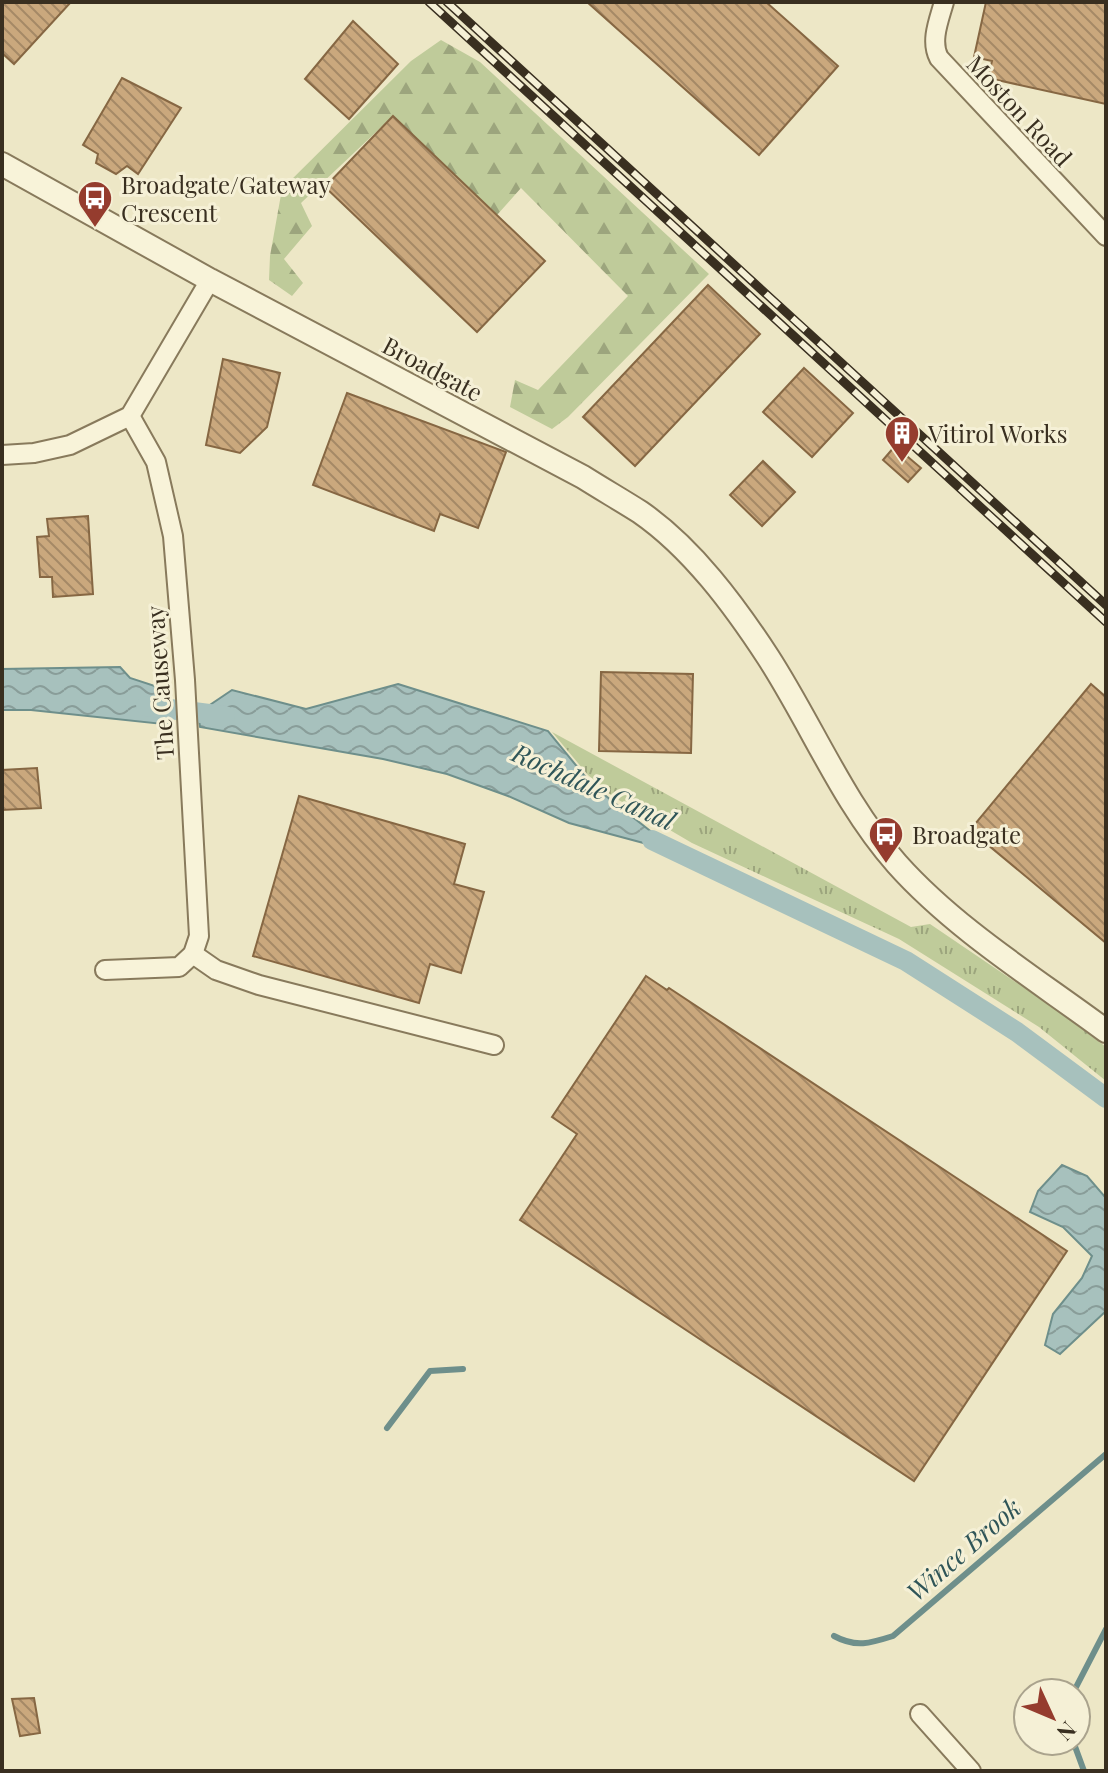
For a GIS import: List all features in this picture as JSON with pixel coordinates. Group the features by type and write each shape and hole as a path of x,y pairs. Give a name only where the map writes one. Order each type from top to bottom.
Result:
{"street":[{"name":"Moston Road","path":"944,2 935,38 939,58 1106,236"},
{"name":"Broadgate","path":"2,164 210,280 583,477 642,513 683,549 719,589 768,658 858,812 897,863 944,910 1106,1031"},
{"path":"2,455 34,453 70,445 130,416 210,280"},
{"name":"The Causeway","path":"130,416 156,462 173,536 185,680 199,936 193,954"},
{"path":"105,970 179,967 193,954 207,966 259,985 494,1045"},
{"path":"920,1714 971,1771"}],"green space":[{"path":"441,40 480,62 709,274 568,417 552,429 510,407 515,380 538,390 628,296 521,188 497,215 393,116 301,203 312,226 284,259 303,283 292,296 269,280 270,256 282,189 411,61"},
{"path":"552,732 911,927 930,924 1106,1047 1106,1081 1039,1027 899,939 692,843 612,796 588,775"}],"water":[{"path":"120,667 130,678 170,691 172,725 31,710 2,710 2,669"},
{"path":"398,684 548,731 592,785 677,852 569,823 447,774 383,759 200,727 198,713 232,690 306,709"},
{"path":"1062,1165 1087,1176 1106,1198 1106,1311 1060,1354 1045,1345 1053,1314 1082,1278 1092,1256 1063,1227 1030,1212 1038,1191"}],"building":[{"path":"2,2 71,2 14,64 2,53"},
{"path":"587,2 766,2 838,66 759,155"},
{"path":"986,2 1106,2 1106,104 988,78 992,61 974,57"},
{"path":"353,21 398,64 349,119 305,79"},
{"path":"122,78 181,108 138,174 127,166 116,174 96,163 98,154 83,145"},
{"path":"393,116 545,261 477,332 325,187"},
{"path":"708,285 760,334 635,466 583,417"},
{"path":"223,359 280,373 267,427 240,453 206,445"},
{"path":"804,368 853,413 812,457 763,412"},
{"path":"347,393 506,452 478,528 440,514 434,531 313,485"},
{"name":"Vitirol Works","path":"895,446 921,468 908,482 883,460"},
{"path":"763,461 795,492 762,526 730,495"},
{"path":"88,516 93,594 53,597 52,577 40,577 37,537 49,536 47,519"},
{"path":"601,672 693,674 691,753 599,751"},
{"path":"1091,684 1106,697 1106,943 970,830"},
{"path":"37,768 41,808 2,810 2,770"},
{"path":"299,796 465,844 454,884 484,892 461,973 430,964 419,1003 253,956"},
{"path":"646,976 667,990 669,988 1067,1251 914,1481 520,1220 577,1134 552,1117"},
{"path":"34,1698 40,1733 20,1736 12,1699"}],"waterway":[{"name":"Rochdale Canal","path":"146,706 225,716"},
{"name":"Rochdale Canal","path":"652,840 906,961 1017,1032 1106,1098"},
{"name":"Wince Brook","path":"387,1428 430,1371 463,1369"},
{"name":"Wince Brook","path":"834,1636 849,1642 864,1643 893,1636 1106,1454"},
{"path":"1081,1677 1106,1629"},
{"path":"1079,1757 1084,1771"}],"railway":[{"path":"429,2 1106,622"},
{"path":"447,2 1106,605"}],"place":[{"name":"Broadgate/Gateway Crescent","path":"95,229"},
{"name":"Vitirol Works","path":"902,464"},
{"name":"Broadgate","path":"886,865"}]}
